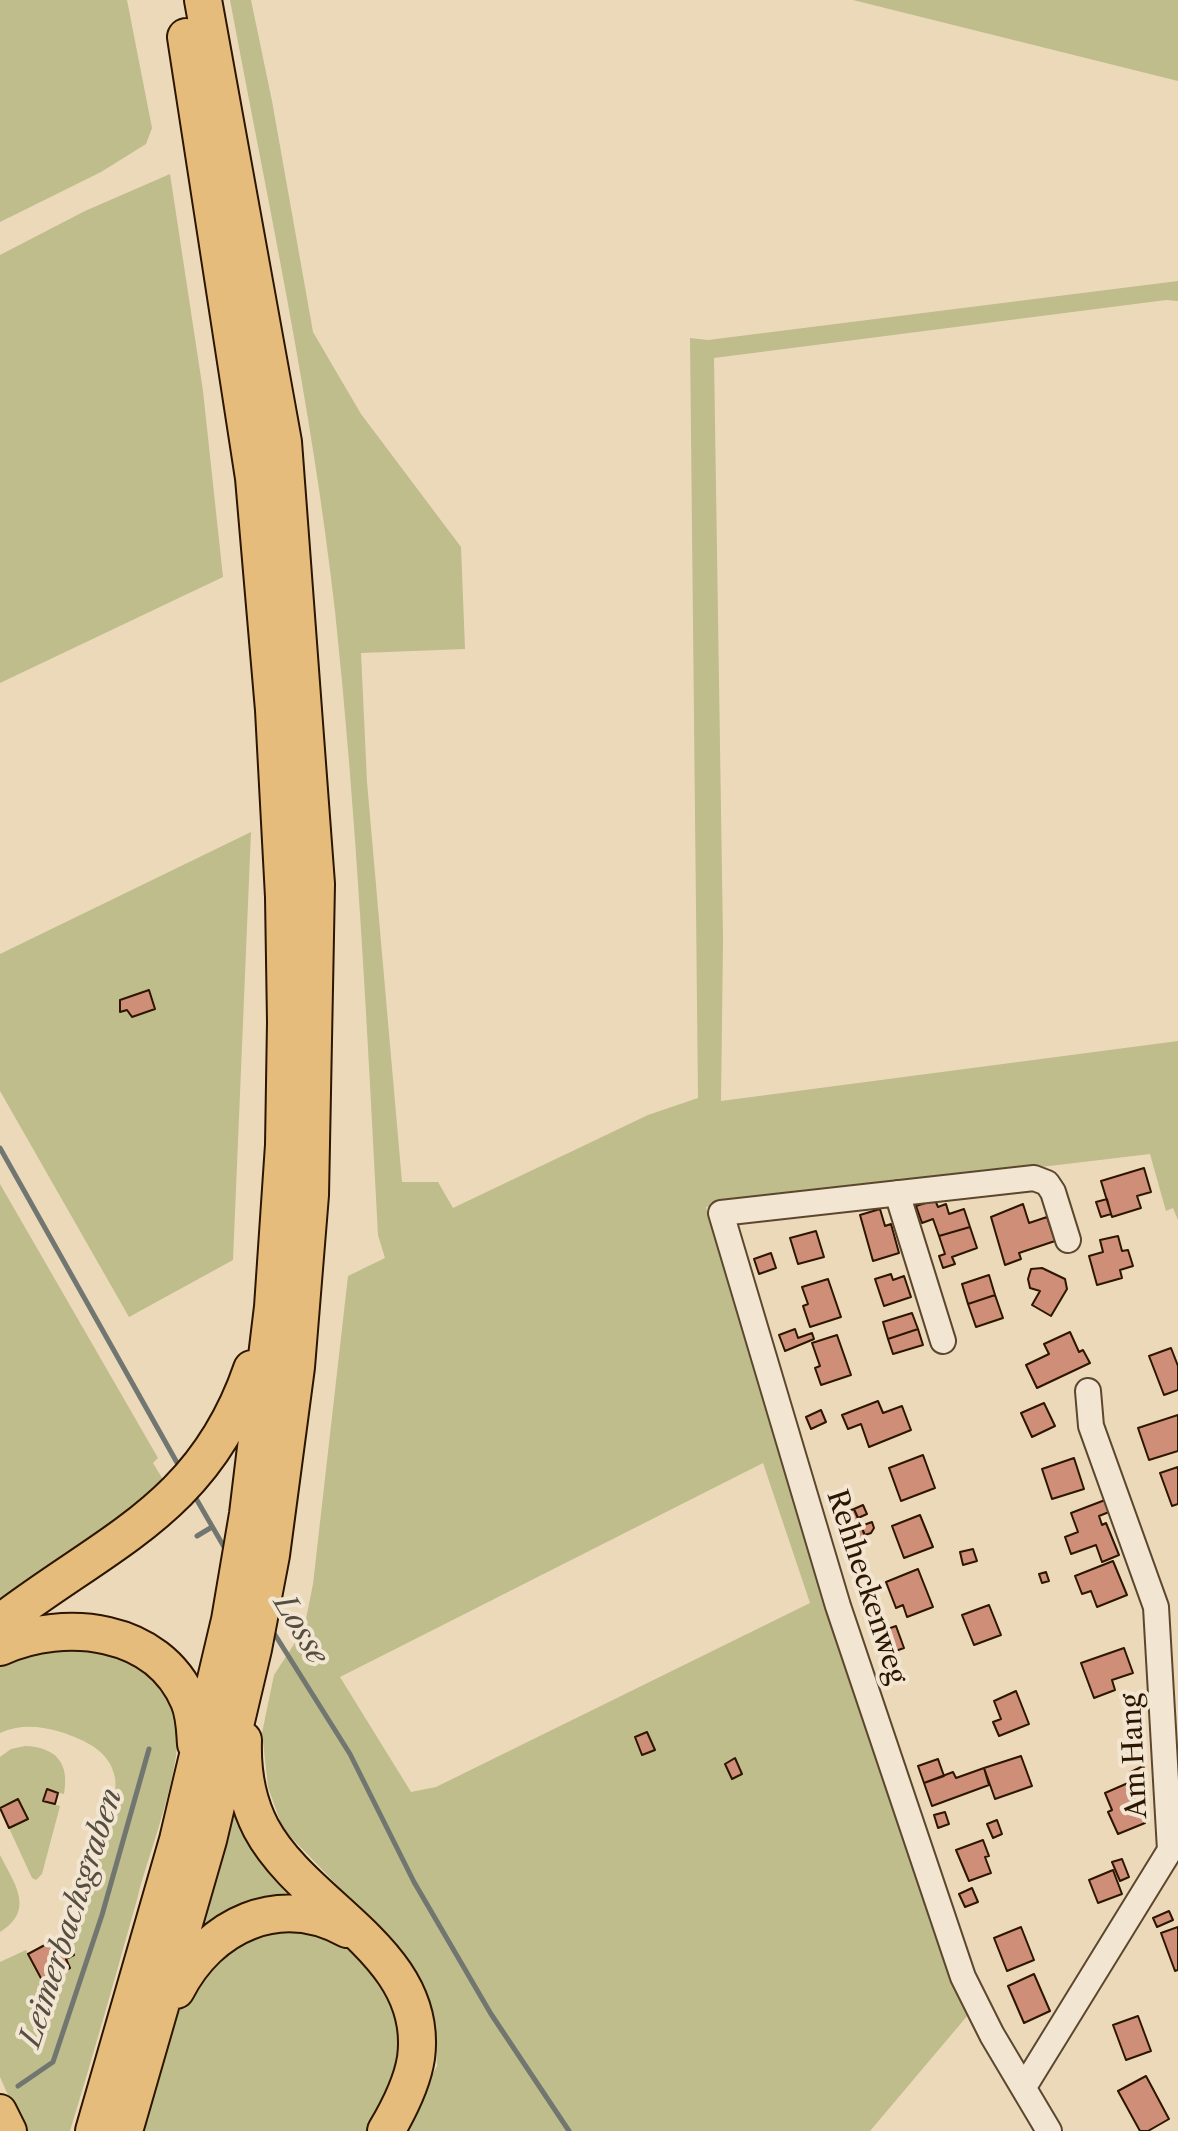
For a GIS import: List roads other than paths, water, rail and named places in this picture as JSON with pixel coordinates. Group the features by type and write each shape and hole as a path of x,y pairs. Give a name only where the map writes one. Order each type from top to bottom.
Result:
{"highway":[{"path":"94,2131 178,1840 230,1620 248,1514 273,1307 284,1145 284,897 274,710 254,478 180,0"},
{"path":"124,2131 208,1840 250,1662 271,1555 296,1367 310,1195 316,884 283,442 203,0"},
{"path":"0,1623 159,1511 210,1453 234,1415 273,1307"},
{"path":"0,1647 38,1634 80,1630 107,1634 136,1647 163,1666 186,1694 193,1713 197,1762"},
{"path":"250,1662 243,1761 249,1797 257,1820 290,1867 389,1964 408,2000 416,2050 413,2070 386,2131"},
{"path":"155,2030 182,1977 198,1955 221,1935 244,1923 270,1916 300,1914 336,1923 365,1940"}],"main road":[{"path":"0,2111 10,2131"}],"street":[{"name":"Rehheckenweg","path":"1049,2131 992,2035 963,1977 838,1606 721,1213 1034,1178 1047,1183 1053,1192 1068,1240"},
{"path":"897,1193 943,1341"},
{"name":"Am Hang","path":"1024,2087 1174,1857 1156,1607 1091,1426 1088,1391"}],"waterway":[{"name":"Losse","path":"0,1148 180,1468"},
{"name":"Losse","path":"194,1495 227,1552"},
{"name":"Leimerbachsgraben","path":"197,1536 212,1527"},
{"name":"Losse","path":"272,1630 350,1754 414,1882 491,2014 569,2131"},
{"name":"Leimerbachsgraben","path":"18,2086 53,2062 102,1915 149,1749"}]}
